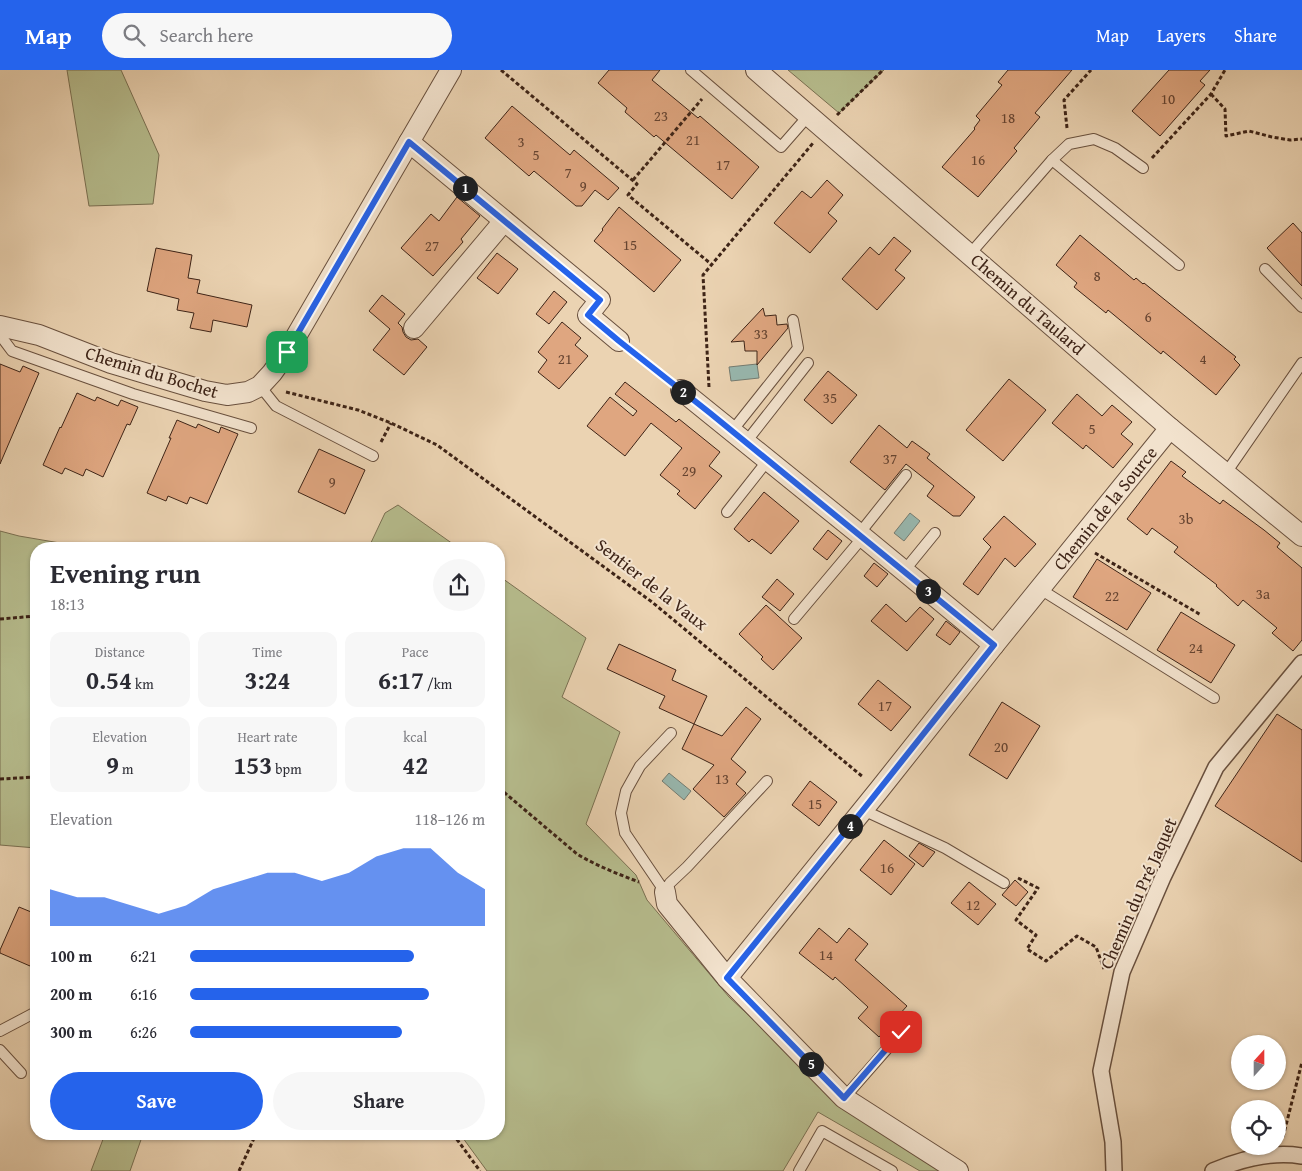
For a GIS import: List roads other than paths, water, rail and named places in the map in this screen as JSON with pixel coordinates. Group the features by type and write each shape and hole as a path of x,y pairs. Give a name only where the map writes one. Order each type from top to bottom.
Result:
{"street":[{"path":"260,386 287,352 450,70"},
{"name":"Chemin du Taulard","path":"756,70 1170,428 1302,536"},
{"path":"409,142 600,300 588,315 619,341"},
{"path":"414,328 504,220"},
{"name":"Chemin du Bochet","path":"0,326 38,334 111,363 205,391 227,395 238,394 248,392 260,386"},
{"path":"681,390 994,645"},
{"name":"Chemin de la Source","path":"727,978 1170,428"},
{"name":"Chemin du Pré Jaquet","path":"1114,1171 1113,1142 1101,1071 1122,972 1163,877 1216,767 1302,662"},
{"path":"665,892 667,904 727,978 844,1098 958,1171"},
{"path":"1213,1171 1230,1164 1270,1154 1291,1155"}],"lane":[{"path":"691,70 781,147 809,115"},
{"path":"970,254 1052,160 1069,144 1094,139 1115,148 1143,168"},
{"path":"1052,160 1179,266"},
{"path":"1265,269 1302,307"},
{"path":"739,436 798,348 793,320"},
{"path":"0,335 12,351 134,394 251,428"},
{"path":"739,436 808,363"},
{"path":"1226,473 1302,363"},
{"path":"260,386 276,406 373,456"},
{"path":"727,512 768,460"},
{"path":"794,619 906,475"},
{"path":"904,571 936,533"},
{"name":"Chemin de la Source","path":"1040,589 1214,698"},
{"path":"671,733 640,766 626,791 620,812 626,833 665,892 670,883 767,781"},
{"path":"863,810 945,848 1004,883"},
{"path":"0,1031 30,1015"},
{"path":"844,1098 901,1032"},
{"path":"0,1050 21,1073"},
{"path":"799,1171 822,1131 892,1171"}],"water":[{"path":"757,364 759,378 731,381 729,367"},
{"path":"910,513 920,521 904,541 894,533"},
{"path":"669,773 691,791 684,800 662,781"}]}
